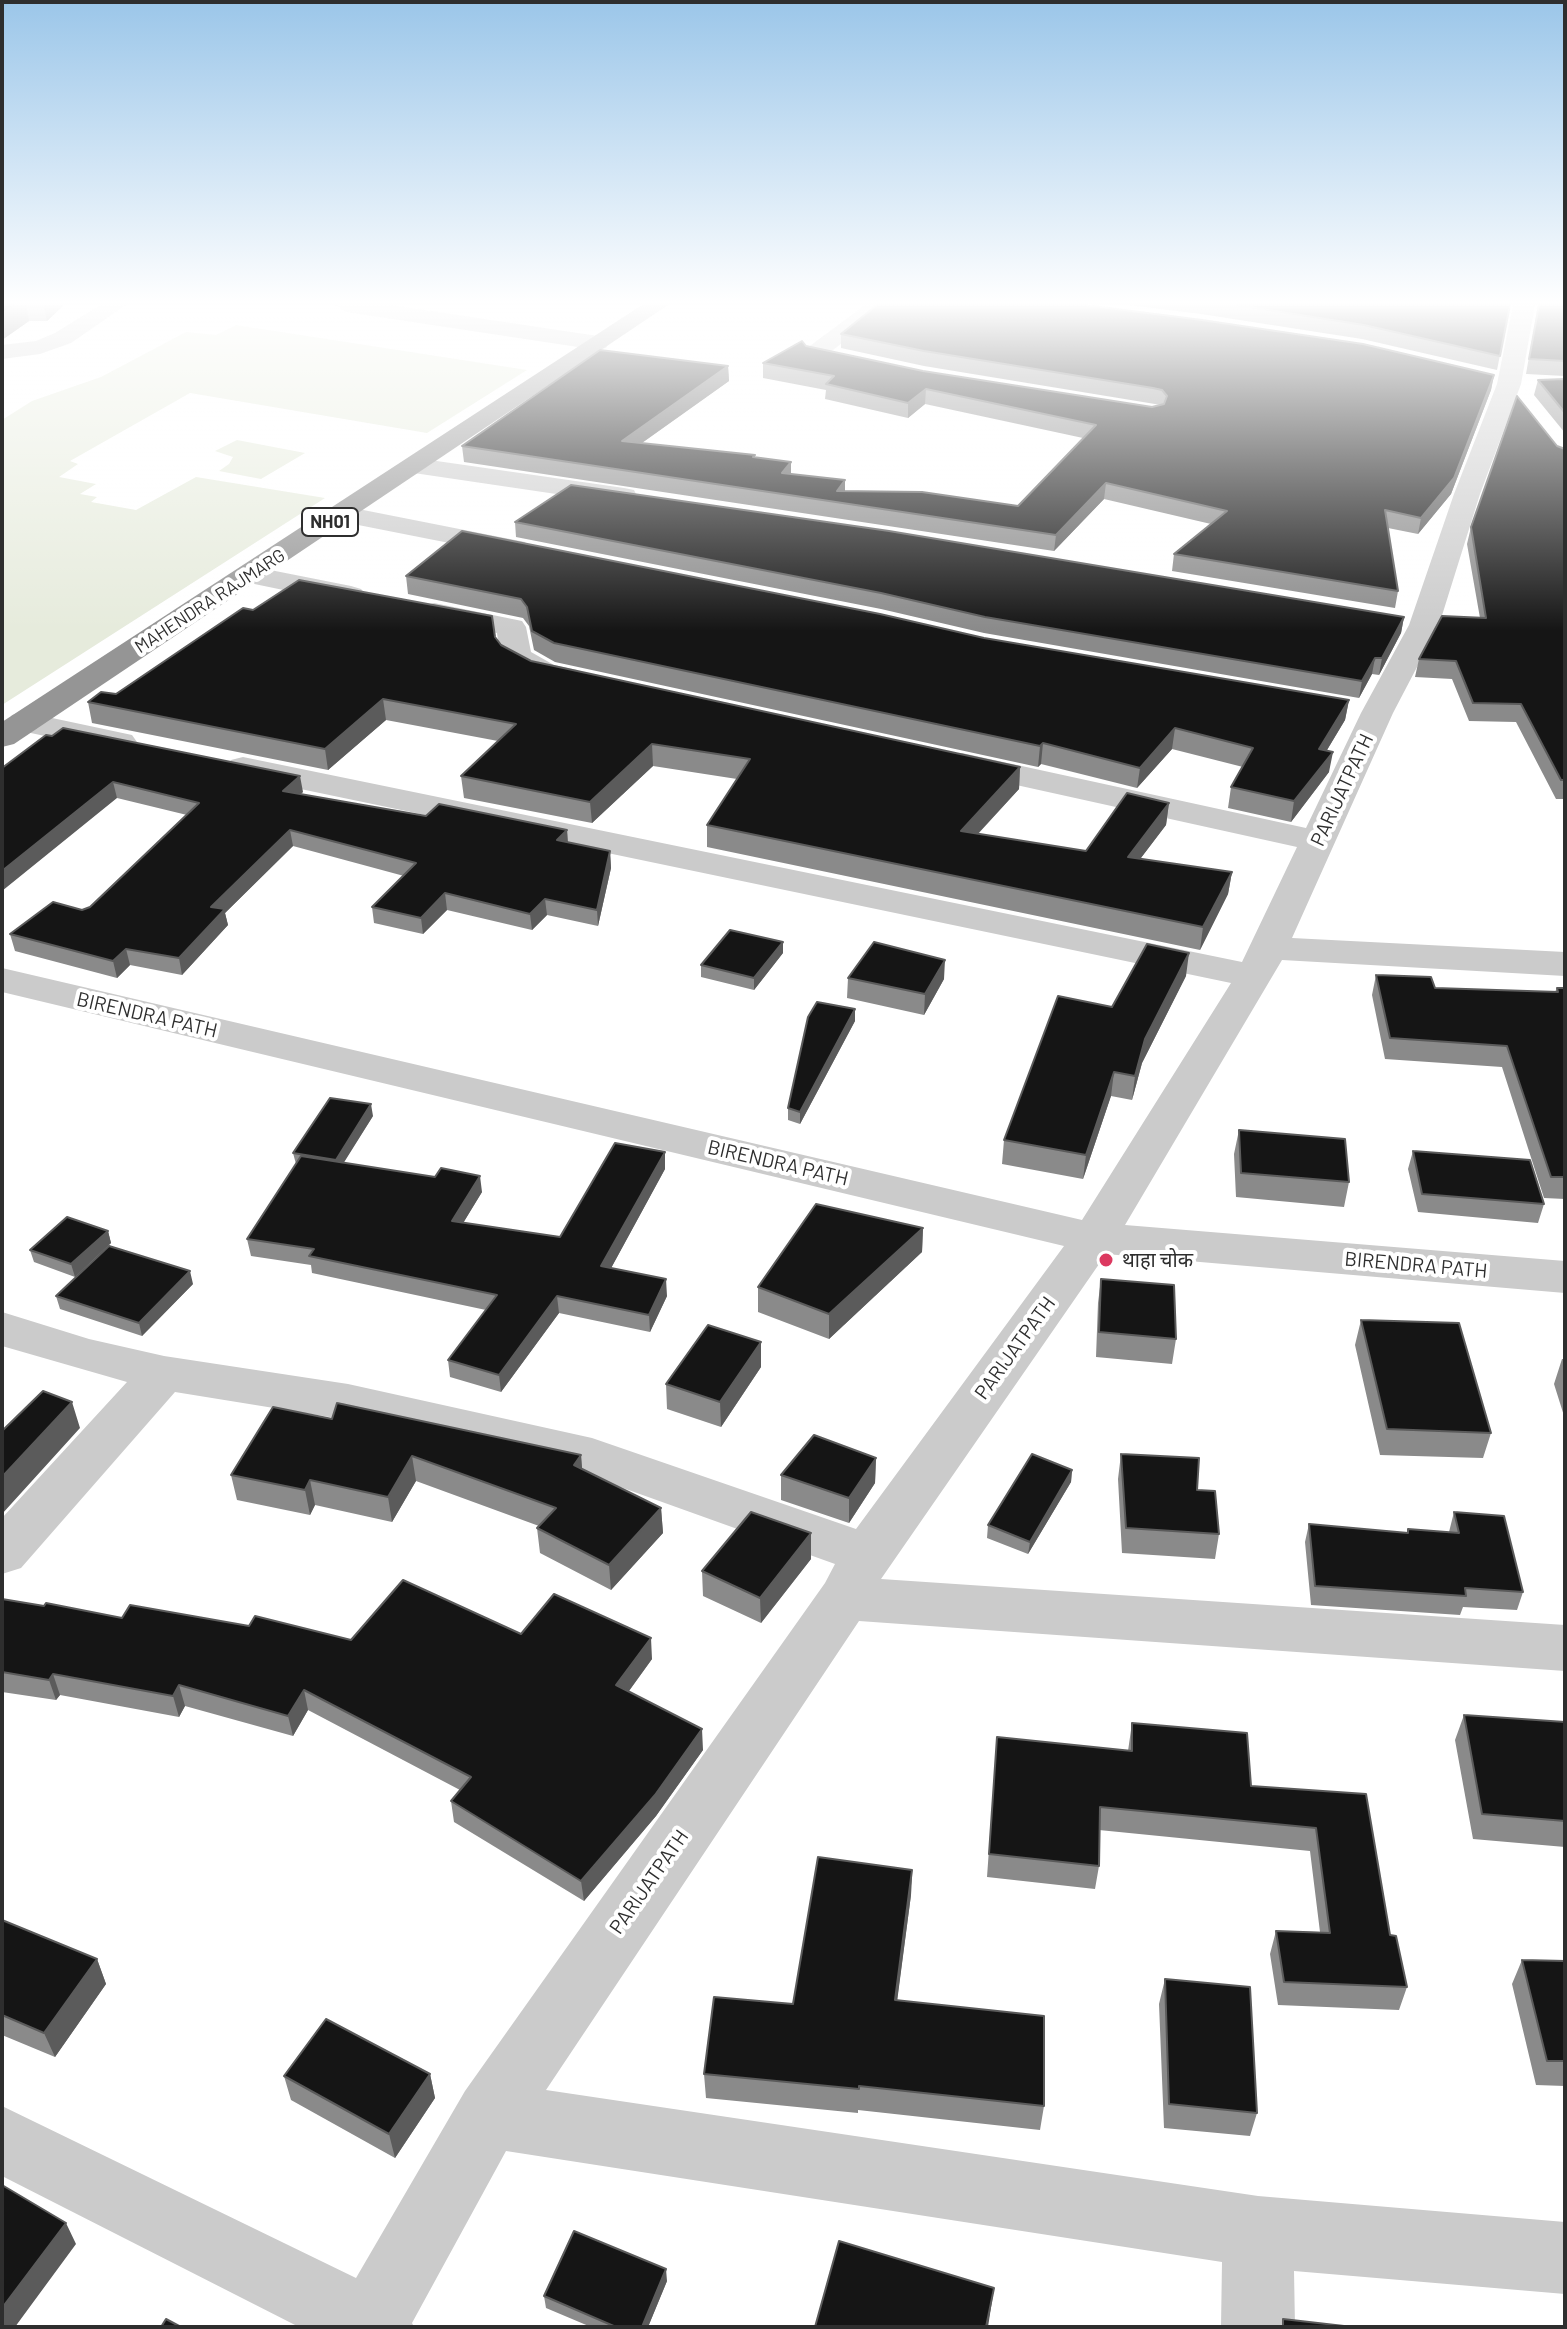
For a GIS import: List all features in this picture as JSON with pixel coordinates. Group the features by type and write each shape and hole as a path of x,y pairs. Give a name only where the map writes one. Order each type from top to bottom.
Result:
{"highway":[{"name":"MAHENDRA RAJMARG","path":"13,730 493,414"}],"street":[{"name":"PARIJATPATH","path":"375,2324 489,2115 856,1576 1094,1238 1261,962 1319,841 1362,710 1408,622 1501,414"},
{"path":"416,466 653,500"},
{"path":"343,514 543,554"},
{"path":"250,575 511,627 516,657 544,672 590,682"},
{"path":"13,730 147,747"},
{"path":"931,756 1319,841"},
{"path":"209,760 1261,962 1565,964"},
{"name":"BIRENDRA PATH","path":"2,980 1094,1238 1565,1277"},
{"path":"2,1329 86,1355 164,1373 348,1402 592,1457 856,1576 1565,1648"},
{"path":"2,1553 164,1373"},
{"path":"489,2115 1258,2232 1565,2258"},
{"path":"2,2140 375,2324"},
{"path":"1258,2232 1258,2327"}],"shaded area":[{"path":"12,414 153,414 70,461 78,464 59,477 96,484 80,494 97,497 91,502 136,510 196,477 325,498 2,705 2,420"},
{"path":"313,414 458,414 427,433"},
{"path":"237,440 305,453 261,479 219,471 233,457 215,451"}],"building":[{"path":"508,414 661,414 622,441 755,455 753,457 791,462 782,473 845,480 837,491 922,492 1018,506 1096,425 1043,414 1479,414 1454,478 1421,518 1385,510 1398,591 1174,554 1227,511 1106,483 1056,535 462,446"},
{"path":"1511,414 1531,414 1557,446 1565,449 1565,780 1561,780 1521,704 1473,703 1456,661 1419,659 1442,616 1486,618 1471,527"},
{"path":"571,485 889,531 1404,617 1382,658 1375,658 1362,681 985,617 881,593 515,522"},
{"path":"462,531 880,614 984,638 1349,700 1319,749 1333,752 1294,801 1231,787 1253,748 1175,728 1140,768 1043,743 1040,746 554,643 532,631 527,607 521,599 406,576"},
{"path":"299,580 492,616 495,637 501,645 531,661 1020,767 961,831 1086,851 1127,793 1169,803 1128,857 1232,872 1203,927 707,825 750,759 652,744 590,802 461,776 516,724 383,699 325,749 88,702 101,692 116,694 243,608 253,610"},
{"path":"63,728 300,776 283,791 426,816 439,804 567,830 557,840 610,851 597,910 545,899 530,914 445,893 421,918 372,907 416,863 290,830 211,907 225,909 179,958 126,949 113,961 10,934 53,902 82,910 90,907 199,803 113,782 2,871 2,768 46,735 52,736"},
{"path":"730,930 783,942 754,978 701,965"},
{"path":"874,942 945,960 925,994 848,978"},
{"path":"1147,944 1189,953 1145,1039 1135,1076 1114,1072 1086,1155 1004,1140 1058,996 1112,1007"},
{"path":"1376,975 1431,977 1435,988 1558,992 1557,988 1565,988 1565,1177 1551,1177 1507,1046 1390,1038"},
{"path":"817,1002 855,1009 800,1112 788,1108 808,1017"},
{"path":"330,1098 371,1104 336,1160 293,1153"},
{"path":"1239,1130 1345,1139 1349,1182 1241,1173"},
{"path":"615,1143 665,1152 601,1266 666,1279 649,1315 557,1296 499,1375 448,1360 497,1295 309,1256 314,1249 247,1239 301,1156 435,1177 441,1168 480,1176 452,1221 560,1237"},
{"path":"1413,1151 1530,1160 1544,1204 1422,1194"},
{"path":"816,1204 923,1228 829,1314 758,1287"},
{"path":"67,1217 108,1231 71,1264 30,1250"},
{"path":"109,1246 190,1271 139,1323 56,1296"},
{"path":"1101,1279 1174,1285 1176,1339 1099,1332"},
{"path":"1361,1320 1459,1323 1491,1433 1387,1429"},
{"path":"708,1325 761,1342 720,1402 666,1384"},
{"path":"43,1391 72,1402 2,1477 2,1431"},
{"path":"337,1403 581,1455 574,1465 661,1508 609,1565 537,1528 556,1508 412,1456 388,1497 310,1480 305,1490 231,1475 273,1407 332,1419"},
{"path":"814,1435 876,1458 849,1498 781,1475"},
{"path":"1032,1454 1072,1470 1030,1542 988,1525"},
{"path":"1121,1454 1199,1458 1197,1490 1215,1491 1219,1534 1126,1528"},
{"path":"751,1512 811,1533 760,1598 702,1571"},
{"path":"1454,1512 1504,1516 1523,1592 1465,1588 1466,1596 1315,1586 1309,1524 1408,1533 1408,1529 1459,1533"},
{"path":"403,1580 521,1634 554,1594 651,1638 616,1685 702,1729 655,1795 581,1881 451,1801 471,1777 304,1690 288,1716 179,1685 173,1696 53,1674 49,1680 2,1672 2,1599 44,1606 46,1603 122,1618 130,1605 249,1626 255,1616 351,1640"},
{"path":"1464,1715 1565,1722 1565,1821 1482,1814"},
{"path":"1132,1723 1247,1733 1251,1786 1366,1794 1390,1935 1396,1936 1407,1987 1284,1982 1276,1931 1330,1933 1316,1828 1100,1807 1099,1866 989,1854 997,1737 1132,1751"},
{"path":"818,1857 912,1870 895,2000 1044,2016 1044,2106 859,2086 859,2089 704,2074 714,1997 793,2004"},
{"path":"2,1920 97,1959 44,2033 2,2015"},
{"path":"1522,1960 1565,1961 1565,2061 1547,2061"},
{"path":"1165,1979 1250,1987 1257,2113 1169,2104"},
{"path":"326,2019 430,2074 389,2134 284,2076"},
{"path":"2,2185 66,2223 2,2308"},
{"path":"574,2231 666,2269 642,2327 616,2327 544,2296"},
{"path":"839,2241 994,2288 986,2327 815,2327"},
{"path":"166,2319 181,2327 161,2327"},
{"path":"1283,2319 1344,2326 1344,2327 1283,2327"}],"place":[{"name":"थाहा चोक","path":"1106,1260"}]}
